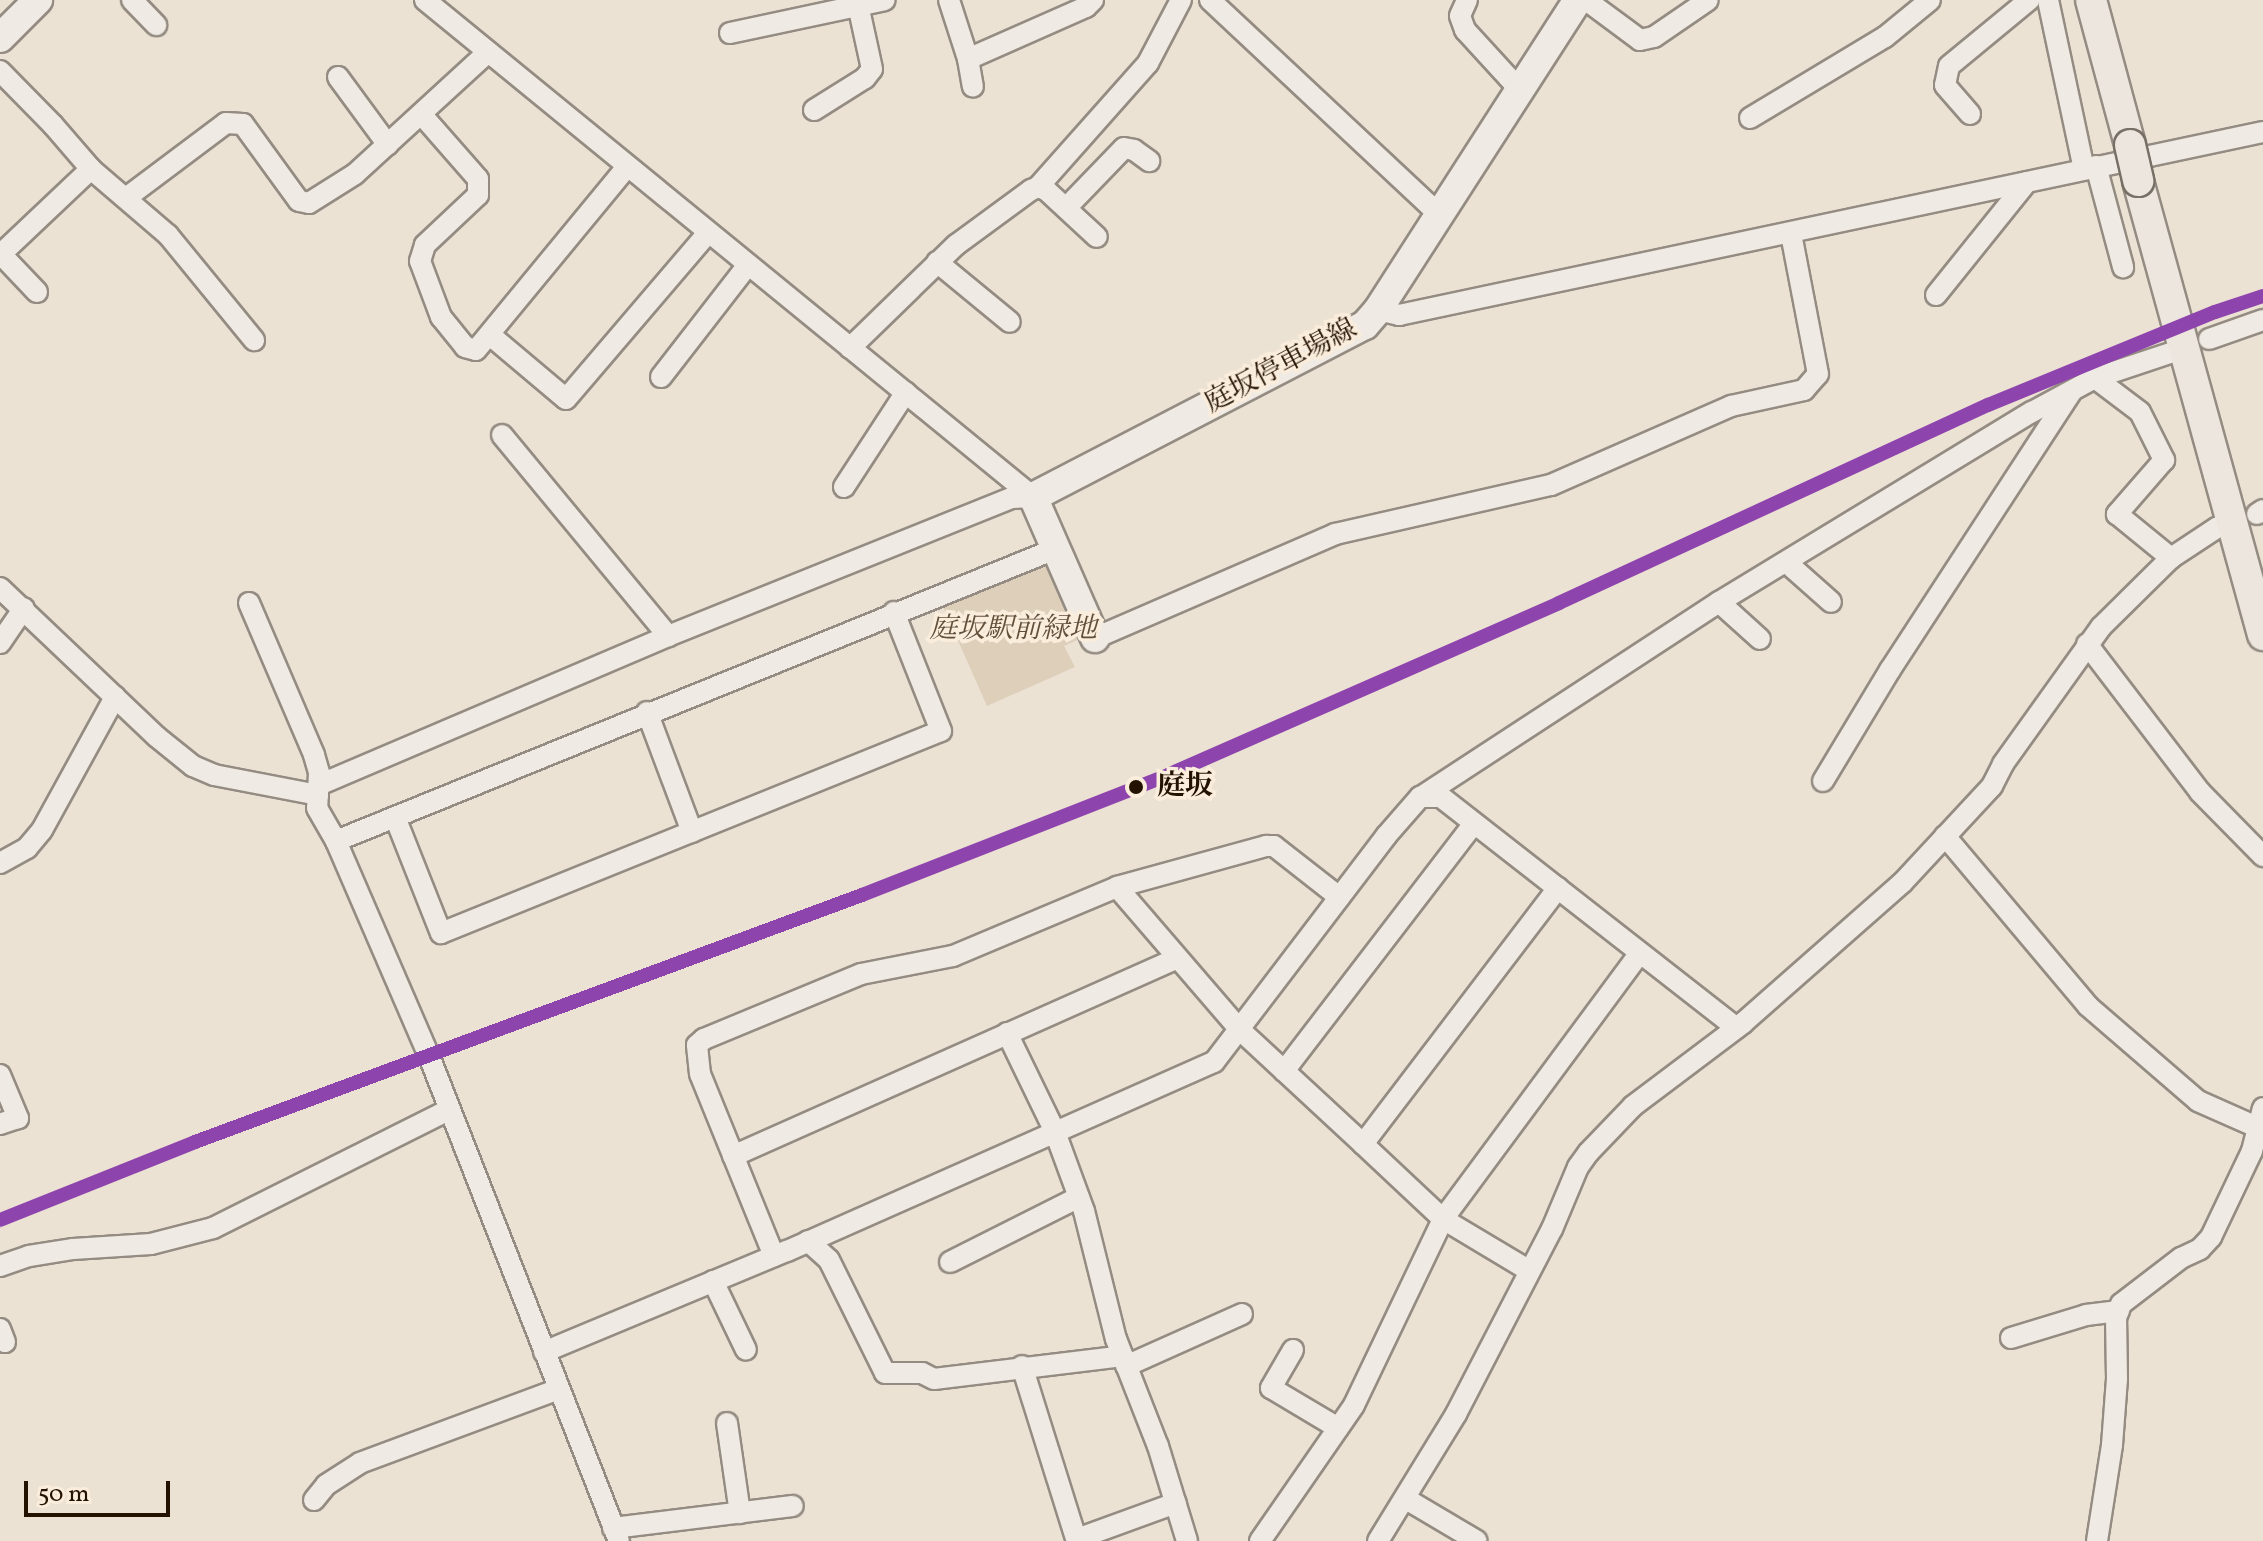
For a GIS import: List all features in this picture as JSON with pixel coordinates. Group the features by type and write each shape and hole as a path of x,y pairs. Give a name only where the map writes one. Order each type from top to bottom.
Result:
{"main road":[{"path":"0,38 38,0"},
{"name":"庭坂停車場線","path":"1033,497 1365,325 1378,310 1578,0"},
{"path":"2091,0 2138,181 2171,298 2188,344 2263,635"},
{"path":"1033,497 1095,638"}],"street":[{"path":"132,0 156,25"},
{"path":"730,33 885,0"},
{"path":"949,0 968,59 973,87"},
{"path":"968,59 1086,7 1093,0"},
{"path":"850,348 937,262 984,222 1038,187 1148,63 1181,0"},
{"path":"1467,0 1460,16 1465,30 1520,90"},
{"path":"1586,0 1640,40 1654,37 1708,0"},
{"path":"1750,118 1885,37 1930,0"},
{"path":"1970,114 1945,85 1949,66 2029,0"},
{"path":"2048,0 2090,168 2123,267"},
{"path":"1213,1 1439,214"},
{"path":"431,2 707,234 1033,497"},
{"path":"814,110 865,78 872,69 858,4"},
{"path":"126,198 226,123 243,124 299,201 309,203 355,174 488,52"},
{"path":"0,71 91,169 168,235 254,340"},
{"path":"338,77 388,145"},
{"path":"422,115 478,179 478,195 425,245 420,261 441,317 465,347 476,350 627,167"},
{"path":"1378,310 1399,315 2263,132"},
{"path":"1066,208 1124,148 1134,150 1149,161"},
{"path":"37,292 1,254 91,169"},
{"path":"1936,295 2027,182"},
{"path":"1038,187 1097,237"},
{"path":"490,335 566,399 707,234"},
{"path":"1095,638 1335,534 1551,485 1731,406 1804,390 1818,374 1791,234"},
{"path":"937,262 1010,322"},
{"path":"661,377 747,266"},
{"path":"544,1352 774,1256 1214,1062 1339,897 1420,797 1719,602 2073,389 2188,344 2263,320"},
{"path":"2095,378 2140,412 2164,460 2117,514 2171,558"},
{"path":"1823,781 1890,670 2073,389"},
{"path":"844,487 906,392"},
{"path":"502,435 668,636"},
{"path":"0,588 193,766 214,775 318,790 668,636 1012,498 1033,497"},
{"path":"1378,1541 1456,1414 1530,1271 1578,1167 1588,1153 1633,1106 1737,1028 1902,883 1992,786 2003,764 2087,644 2134,591 2171,558 2218,527"},
{"path":"336,841 647,712 1055,549"},
{"path":"1786,562 1831,602"},
{"path":"1719,602 1760,639"},
{"path":"249,603 314,755 317,808 336,841 449,1110 616,1534 793,1506"},
{"path":"0,643 24,608"},
{"path":"395,817 441,933 941,731 894,612"},
{"path":"2087,644 2200,792 2263,856"},
{"path":"0,863 27,848 42,830 115,697"},
{"path":"647,712 692,832"},
{"path":"1420,797 1441,797 1737,1028"},
{"path":"1284,1071 1474,823"},
{"path":"1945,836 2088,1006 2198,1101 2261,1118 2247,1162 2211,1237 2200,1249 2181,1258 2121,1304 2112,1445 2097,1541"},
{"path":"774,1256 698,1066 697,1045 704,1039 861,974 953,956 1117,887 1266,846 1274,846 1339,897"},
{"path":"1117,887 1239,1029 1443,1219 1530,1271"},
{"path":"1363,1144 1558,888"},
{"path":"1260,1541 1338,1428 1376,1364 1443,1219 1640,953"},
{"path":"733,1156 1177,958"},
{"path":"1007,1033 1055,1132 1079,1197 1124,1361 1187,1541"},
{"path":"0,1075 18,1118 0,1124"},
{"path":"0,1266 29,1256 151,1244 213,1228 449,1110"},
{"path":"950,1262 1079,1197"},
{"path":"808,1241 829,1260 885,1373 922,1373 934,1379 1022,1366 1124,1361 1242,1314"},
{"path":"713,1281 746,1350"},
{"path":"2011,1338 2086,1315 2119,1311"},
{"path":"1293,1350 1271,1388 1338,1428"},
{"path":"1022,1366 1077,1540 1176,1503"},
{"path":"314,1500 326,1485 360,1463 559,1389"},
{"path":"727,1423 740,1513"},
{"path":"1406,1499 1477,1541"}],"green space":[{"name":"庭坂駅前緑地","path":"1052,555 1089,635 1064,646 1075,667 987,706 940,600"}],"transit line":[{"path":"0,1220 195,1142 862,895 1170,774 1559,603 1988,405 2215,312 2263,296"}],"place":[{"name":"庭坂","path":"1136,787"}]}
